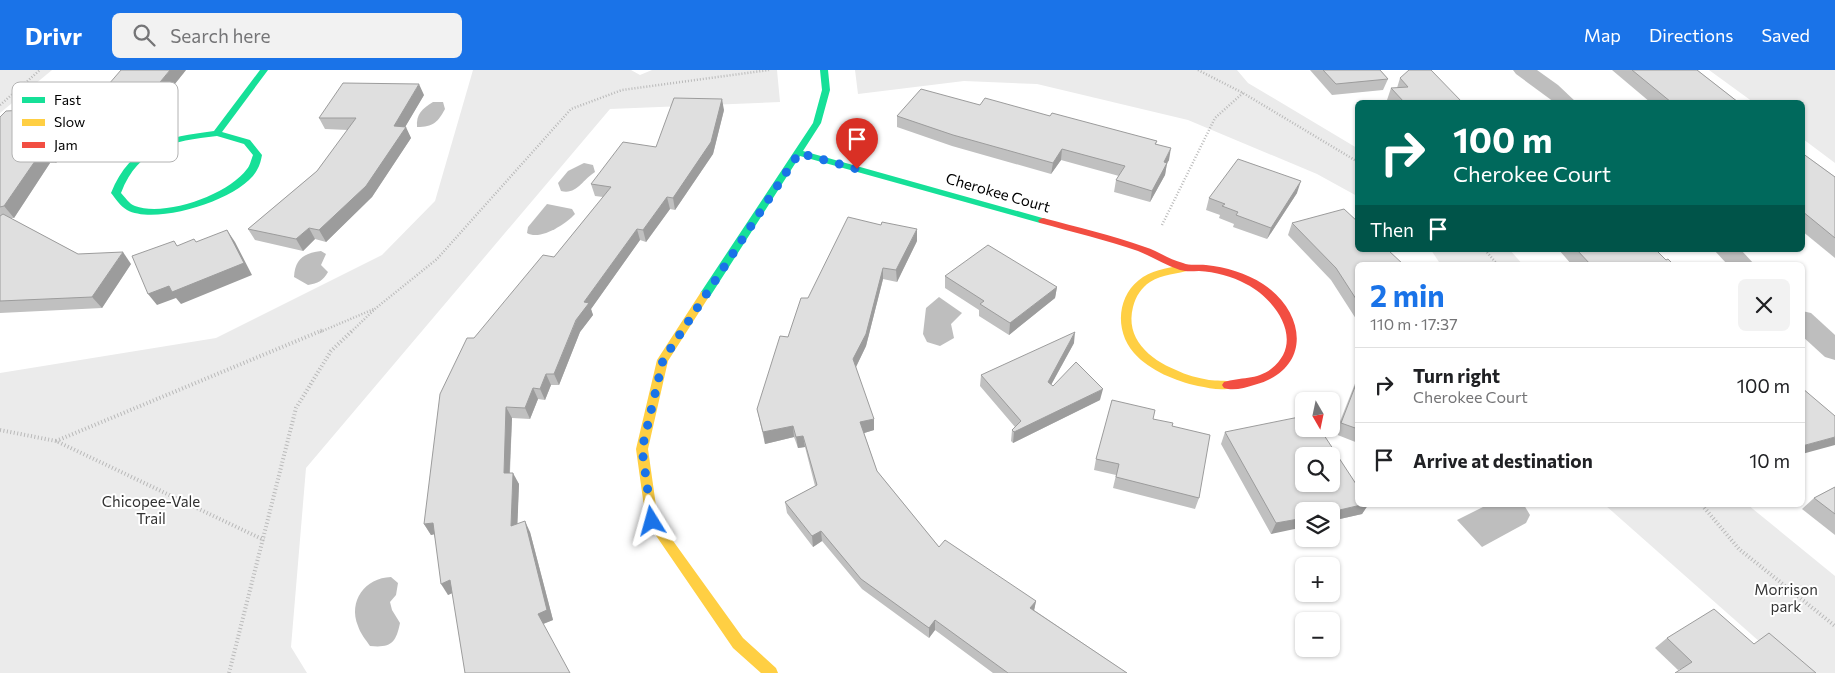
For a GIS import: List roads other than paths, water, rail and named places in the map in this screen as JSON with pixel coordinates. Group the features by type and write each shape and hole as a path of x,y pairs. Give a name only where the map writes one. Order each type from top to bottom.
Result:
{"street":[{"path":"217,133 264,70"},
{"path":"770,673 738,643 652,521 642,449 663,360 817,123 826,96 824,70"},
{"path":"1523,70 1552,89 1564,100"},
{"path":"134,162 125,169 118,180 116,193 129,207 149,211 173,210 199,204 223,194 242,181 254,168 258,158 256,147 246,138 217,133 178,140"},
{"name":"Cherokee Court","path":"799,153 1142,248 1187,268 1202,268 1230,273 1256,284 1276,300 1290,320 1294,340 1282,366 1262,380 1222,387 1191,382 1150,363 1132,344 1123,324 1125,304 1141,282 1162,272 1187,268"},
{"path":"1728,252 1740,262"},
{"path":"1805,323 1835,350"}],"park label":[{"name":"Chicopee-Vale Trail","path":"151,510"},
{"name":"Morrison park","path":"1786,598"}]}
